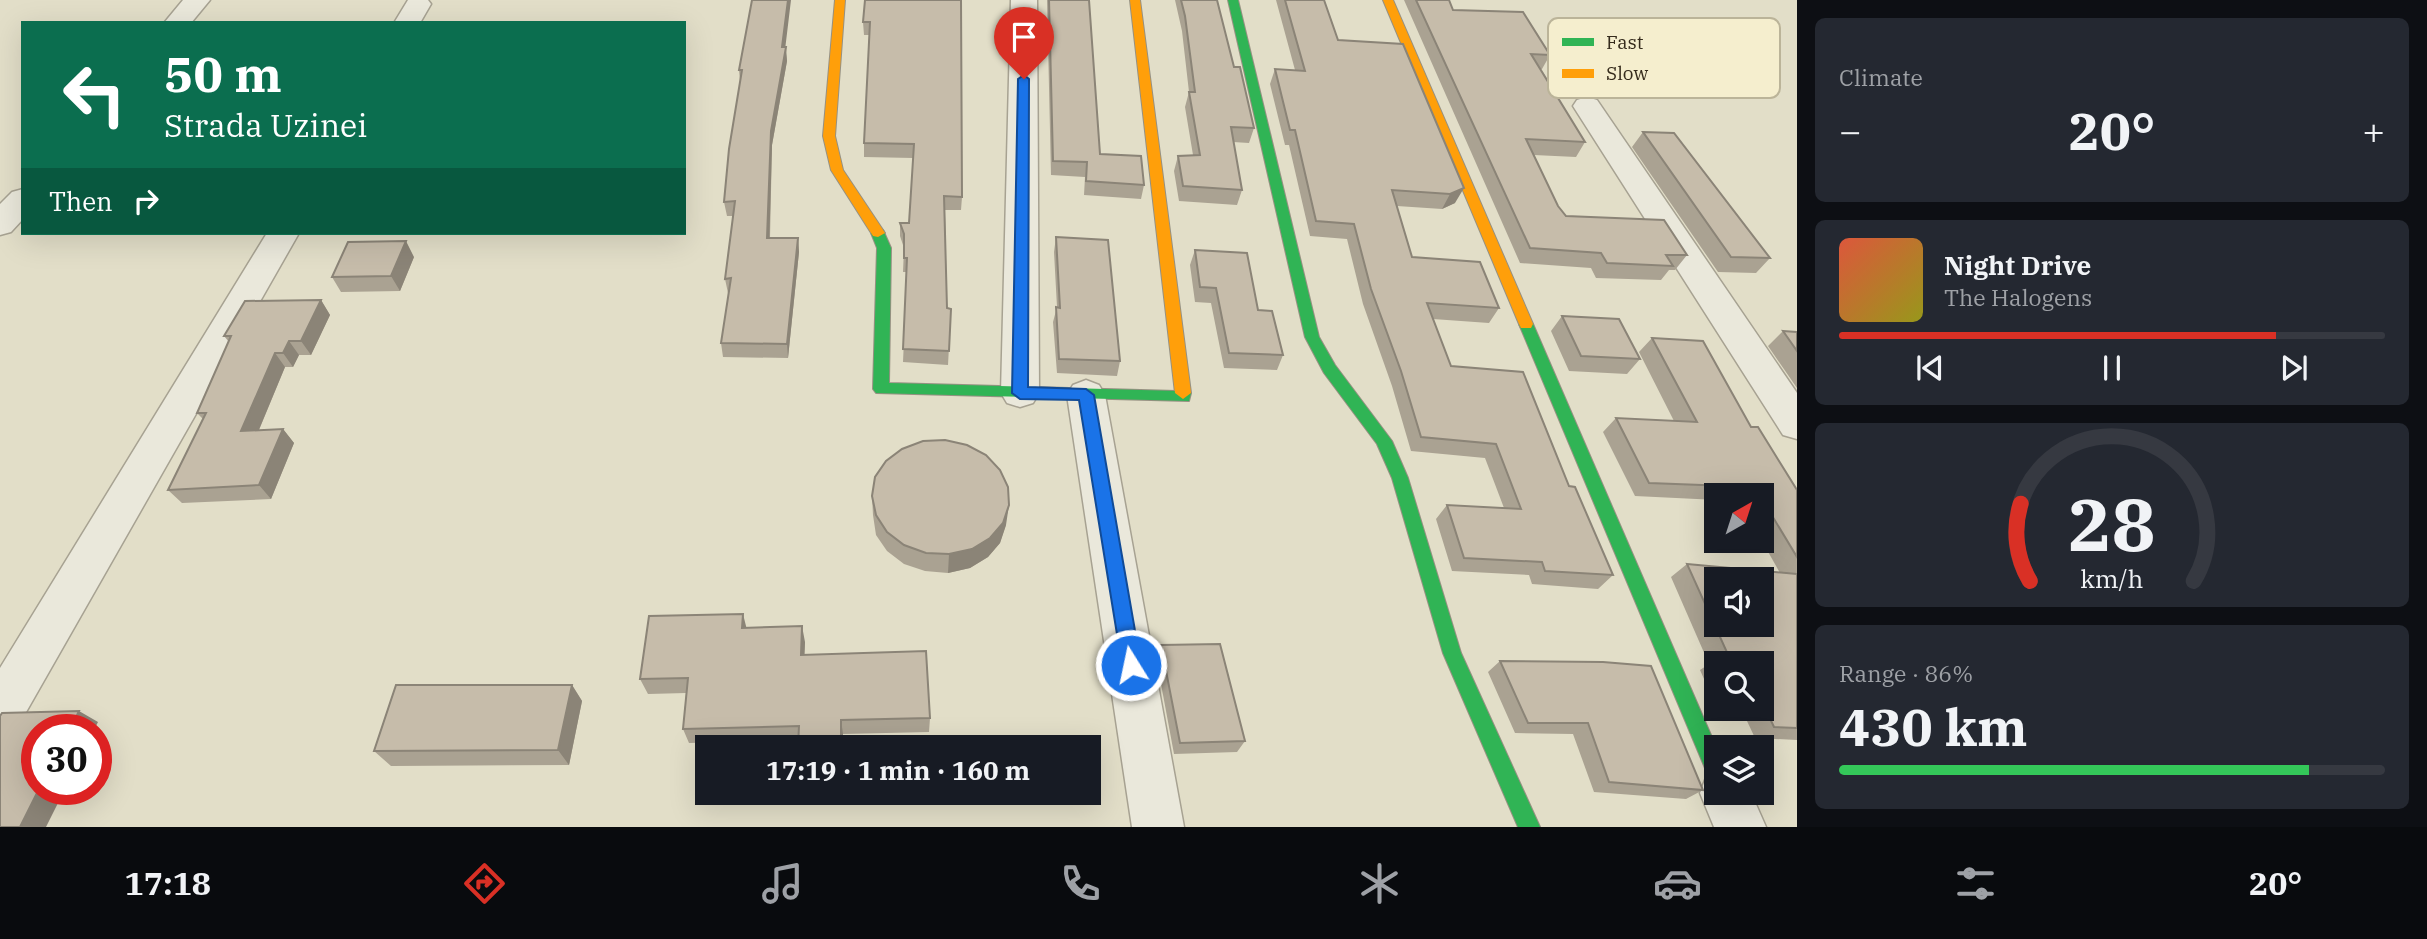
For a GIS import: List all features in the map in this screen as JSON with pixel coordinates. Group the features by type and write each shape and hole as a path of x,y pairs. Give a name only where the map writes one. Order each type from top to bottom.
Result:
{"street":[{"path":"179,21 197,0"},
{"path":"840,0 829,136 837,170 874,225 884,248 881,389 1184,397 1135,0"},
{"path":"1020,393 1024,0"},
{"path":"1233,0 1312,337 1329,369 1384,441 1400,478 1452,653 1529,827"},
{"path":"1388,0 1704,742"},
{"path":"1587,106 1797,424"},
{"path":"0,225 21,201"},
{"path":"0,712 282,235"},
{"path":"1086,395 1158,827"},
{"path":"1730,805 1740,827"}],"building":[{"path":"752,0 788,0 782,47 786,47 771,131 767,238 798,238 787,344 721,343 731,278 725,279 735,201 724,202 729,149 742,70 739,70"},
{"path":"865,0 961,0 962,197 944,196 947,308 951,309 949,351 903,349 907,258 904,258 904,234 900,223 909,223 914,144 864,143 870,22 863,22"},
{"path":"1049,0 1089,0 1100,154 1141,156 1144,185 1086,181 1087,162 1053,161"},
{"path":"1181,0 1217,0 1234,67 1240,67 1254,128 1231,127 1242,190 1183,186 1178,156 1200,155 1189,92 1195,92"},
{"path":"1285,0 1324,0 1338,40 1403,44 1464,188 1450,194 1392,190 1412,257 1480,262 1499,308 1427,303 1451,366 1523,372 1569,486 1575,487 1613,575 1545,571 1542,562 1464,558 1447,505 1521,509 1496,444 1421,437 1401,371 1371,289 1354,224 1316,221 1295,130 1290,130 1275,69 1305,71"},
{"path":"1416,0 1449,0 1453,10 1523,12 1548,52 1548,55 1531,54 1548,82 1548,98 1558,98 1585,142 1526,139 1558,206 1566,216 1664,220 1687,255 1666,255 1673,266 1607,263 1601,253 1530,248"},
{"path":"1643,132 1674,133 1770,258 1731,257"},
{"path":"1056,237 1108,240 1120,361 1059,359 1056,307 1060,308"},
{"path":"406,241 391,276 332,277 348,242"},
{"path":"1195,250 1247,253 1258,310 1272,311 1283,355 1229,353 1216,288 1200,287"},
{"path":"321,300 301,341 289,341 283,353 275,353 241,431 283,429 259,485 168,490 206,413 197,413 231,336 224,336 245,301"},
{"path":"1562,316 1619,319 1640,359 1581,356"},
{"path":"1783,331 1797,332 1797,351"},
{"path":"1652,338 1703,341 1751,427 1758,427 1797,490 1797,557 1774,519 1774,483 1649,483 1616,418 1697,422"},
{"path":"945,440 967,445 986,455 1000,470 1008,487 1009,505 1003,523 990,538 972,549 949,554 926,553 904,545 887,532 876,515 872,496 875,477 886,461 902,449 923,441"},
{"path":"1687,564 1720,567 1704,567 1704,602"},
{"path":"1774,572 1797,574 1797,728 1774,727 1771,721 1774,721 1774,651 1726,651 1720,637 1774,637"},
{"path":"743,614 742,628 802,626 801,655 926,651 930,718 841,720 841,735 799,735 799,726 683,729 688,678 640,679 649,616"},
{"path":"1220,644 1245,741 1180,743 1161,645"},
{"path":"1500,661 1603,662 1651,666 1703,790 1609,782 1588,723 1528,723"},
{"path":"396,685 572,685 558,750 374,751"},
{"path":"79,711 78,714 21,714 21,805 31,805 20,827 0,827 2,713"}],"traffic: fast":[{"path":"1233,0 1312,337 1329,369 1384,441 1400,478 1452,653 1529,827"},
{"path":"878,233 884,248 881,389 1184,397 1183,393"},
{"path":"1526,324 1704,742"}],"traffic: slow":[{"path":"840,0 829,136 837,170 878,233"},
{"path":"1135,0 1183,393"},
{"path":"1388,0 1526,324"}],"route":[{"path":"1024,79 1020,393 1086,395 1131,665"}]}
